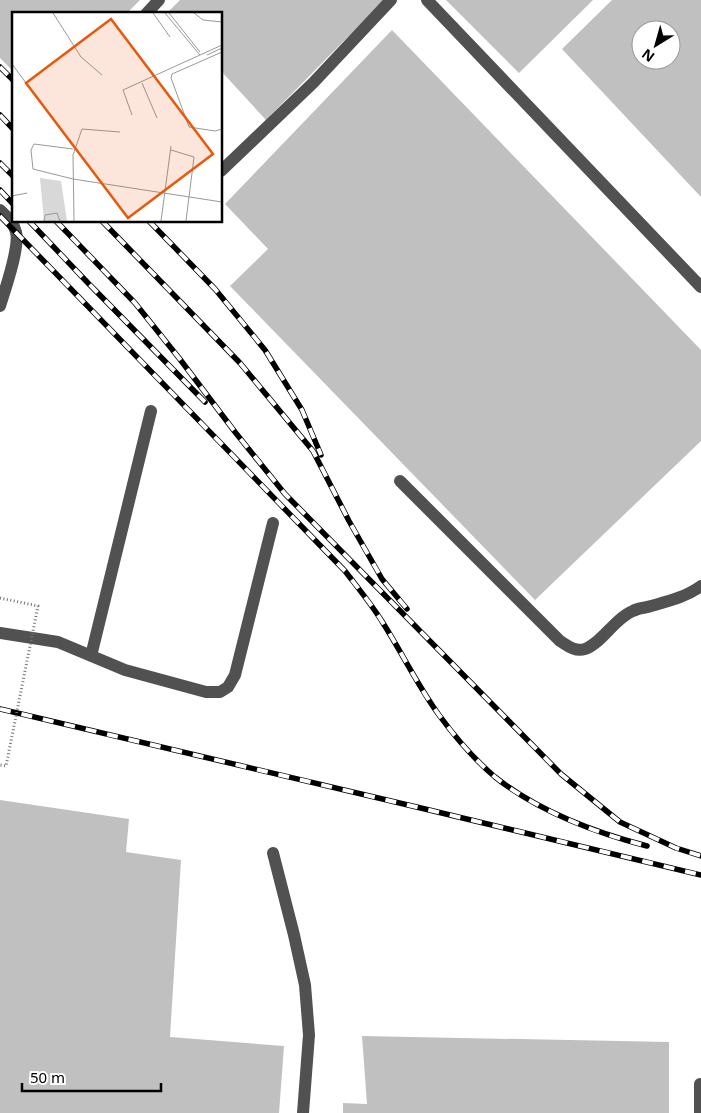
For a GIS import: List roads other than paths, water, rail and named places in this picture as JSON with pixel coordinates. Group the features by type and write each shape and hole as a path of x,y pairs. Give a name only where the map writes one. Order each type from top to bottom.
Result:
{"lane":[{"path":"148,12 159,0"},
{"path":"222,171 313,83 391,0"},
{"path":"427,0 701,287"},
{"path":"0,210 12,222 17,234 17,247 0,306"},
{"path":"91,656 151,412"},
{"path":"400,482 560,641 573,650 584,650 594,644 614,624 632,611 667,602 691,593 701,586"},
{"path":"0,633 58,642 125,670 206,692 220,692 228,687 235,675 273,523"},
{"path":"272,853 305,985 309,1035 302,1113"},
{"path":"700,1084 700,1113"}],"railway":[{"path":"0,67 12,79"},
{"path":"0,115 12,128"},
{"path":"0,163 12,175"},
{"path":"0,190 12,203"},
{"path":"0,216 345,571 379,616 439,715 458,740 480,763 512,789 548,810 587,827 647,846"},
{"path":"30,222 205,402"},
{"path":"57,222 135,303 285,494 561,774 620,822 676,848 701,856"},
{"path":"103,222 240,363 313,451 349,521 382,579 407,609"},
{"path":"150,222 215,289 265,350 302,410 321,455"},
{"path":"0,709 701,875"}]}
